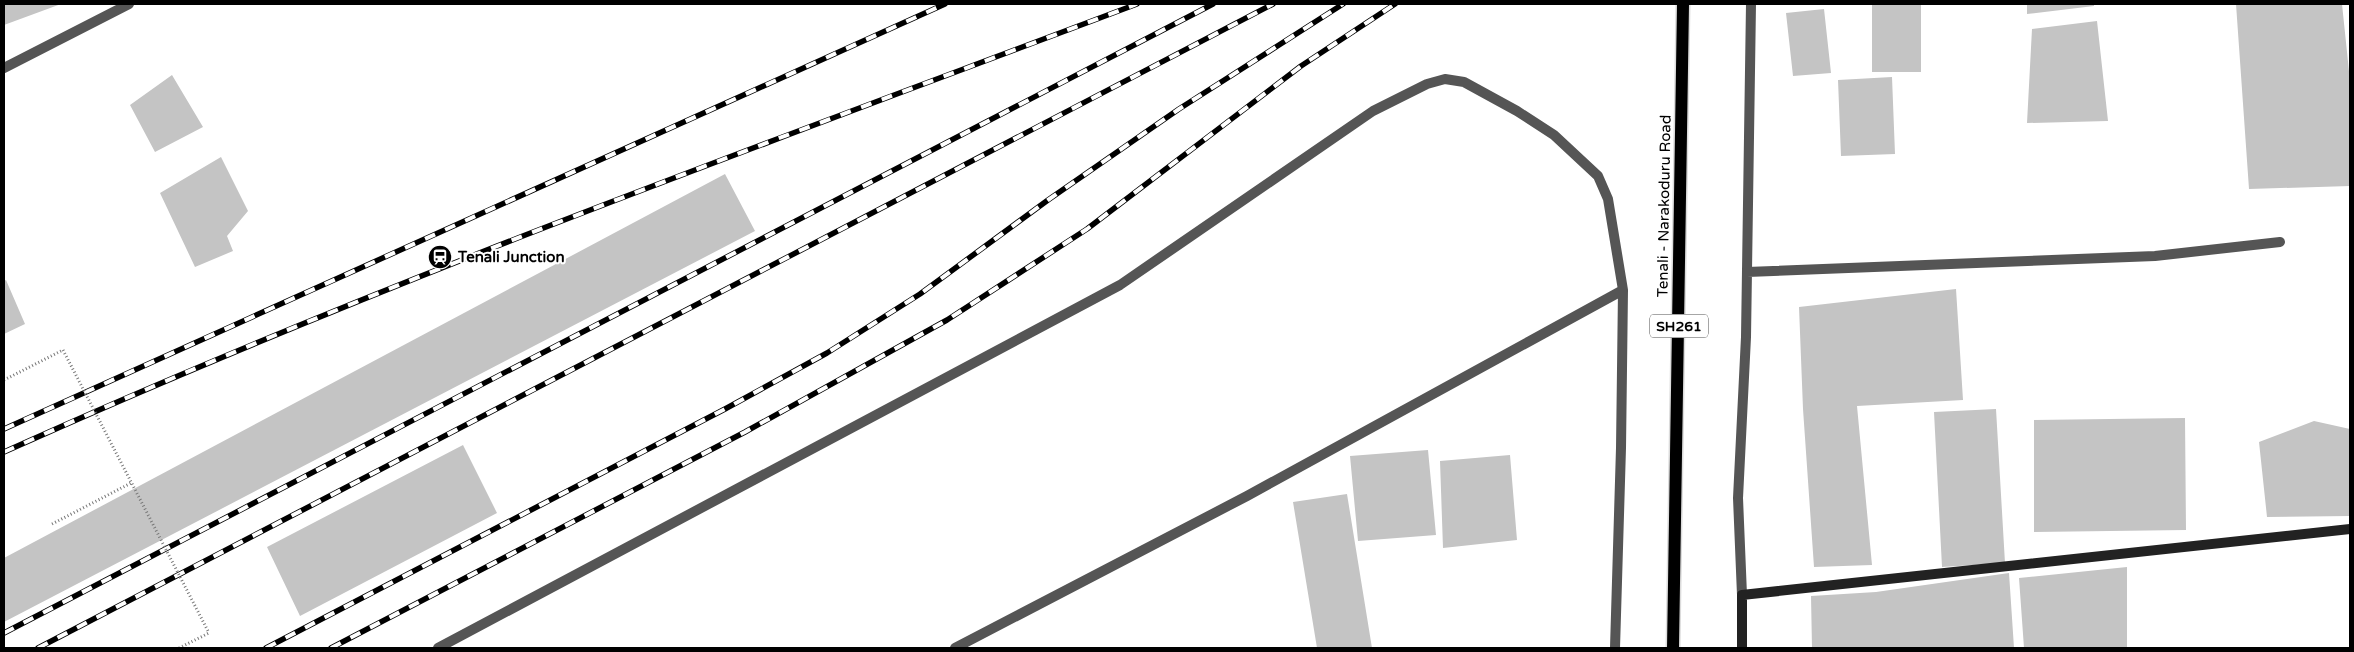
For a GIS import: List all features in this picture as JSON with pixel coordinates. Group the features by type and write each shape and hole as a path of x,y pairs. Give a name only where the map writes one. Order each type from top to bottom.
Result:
{"main road":[{"name":"Tenali - Narakoduru Road","path":"1673,648 1683,4"},
{"path":"1742,648 1742,595 2350,528"}],"street":[{"path":"4,68 129,4"},
{"path":"1742,595 1738,498 1746,337 1751,4"},
{"path":"438,648 1120,285 1374,111 1427,84 1445,79 1464,82 1517,111 1554,135 1598,176 1608,199 1623,290 1621,448 1614,648"},
{"path":"1747,272 2155,256 2280,242"},
{"path":"955,648 1247,496 1623,290"}],"path":[{"path":"4,380 62,350 209,632 179,648"},
{"path":"52,524 131,483"}],"building":[{"path":"4,4 61,4 4,25"},
{"path":"1872,4 1921,4 1921,72 1872,72"},
{"path":"2027,4 2094,4 2094,6 2027,14"},
{"path":"2236,4 2342,4 2350,81 2350,186 2249,189"},
{"path":"1824,9 1831,73 1793,76 1786,13"},
{"path":"2097,21 2108,121 2027,123 2032,29"},
{"path":"172,75 203,127 155,152 130,105"},
{"path":"1892,77 1895,154 1841,156 1838,80"},
{"path":"221,157 248,211 227,236 233,251 195,267 160,193"},
{"path":"725,174 755,231 4,622 4,558"},
{"path":"6,280 25,324 4,334 4,281"},
{"path":"1956,289 1963,400 1857,406 1872,565 1814,567 1803,409 1799,307"},
{"path":"1996,409 2005,563 1942,567 1934,412"},
{"path":"2185,418 2186,530 2034,532 2034,420"},
{"path":"2314,421 2350,429 2350,516 2267,517 2259,442"},
{"path":"463,445 497,513 300,616 267,547"},
{"path":"1428,450 1436,535 1358,541 1350,456"},
{"path":"1510,455 1517,540 1443,548 1440,461"},
{"path":"1347,494 1372,648 1317,648 1293,502"},
{"path":"2127,567 2127,648 2024,648 2019,578"},
{"path":"2009,573 2014,648 1812,648 1811,596 1876,592"}],"railway":[{"path":"4,429 945,4"},
{"path":"4,452 143,391 425,275 567,219 1137,4"},
{"path":"4,633 1213,4"},
{"path":"38,648 1273,4"},
{"path":"266,648 725,409 827,353 920,294 1048,200 1179,109 1343,4"},
{"path":"331,648 745,432 947,320 1087,229 1301,66 1395,4"}],"place":[{"name":"Tenali Junction","path":"440,257"}]}
